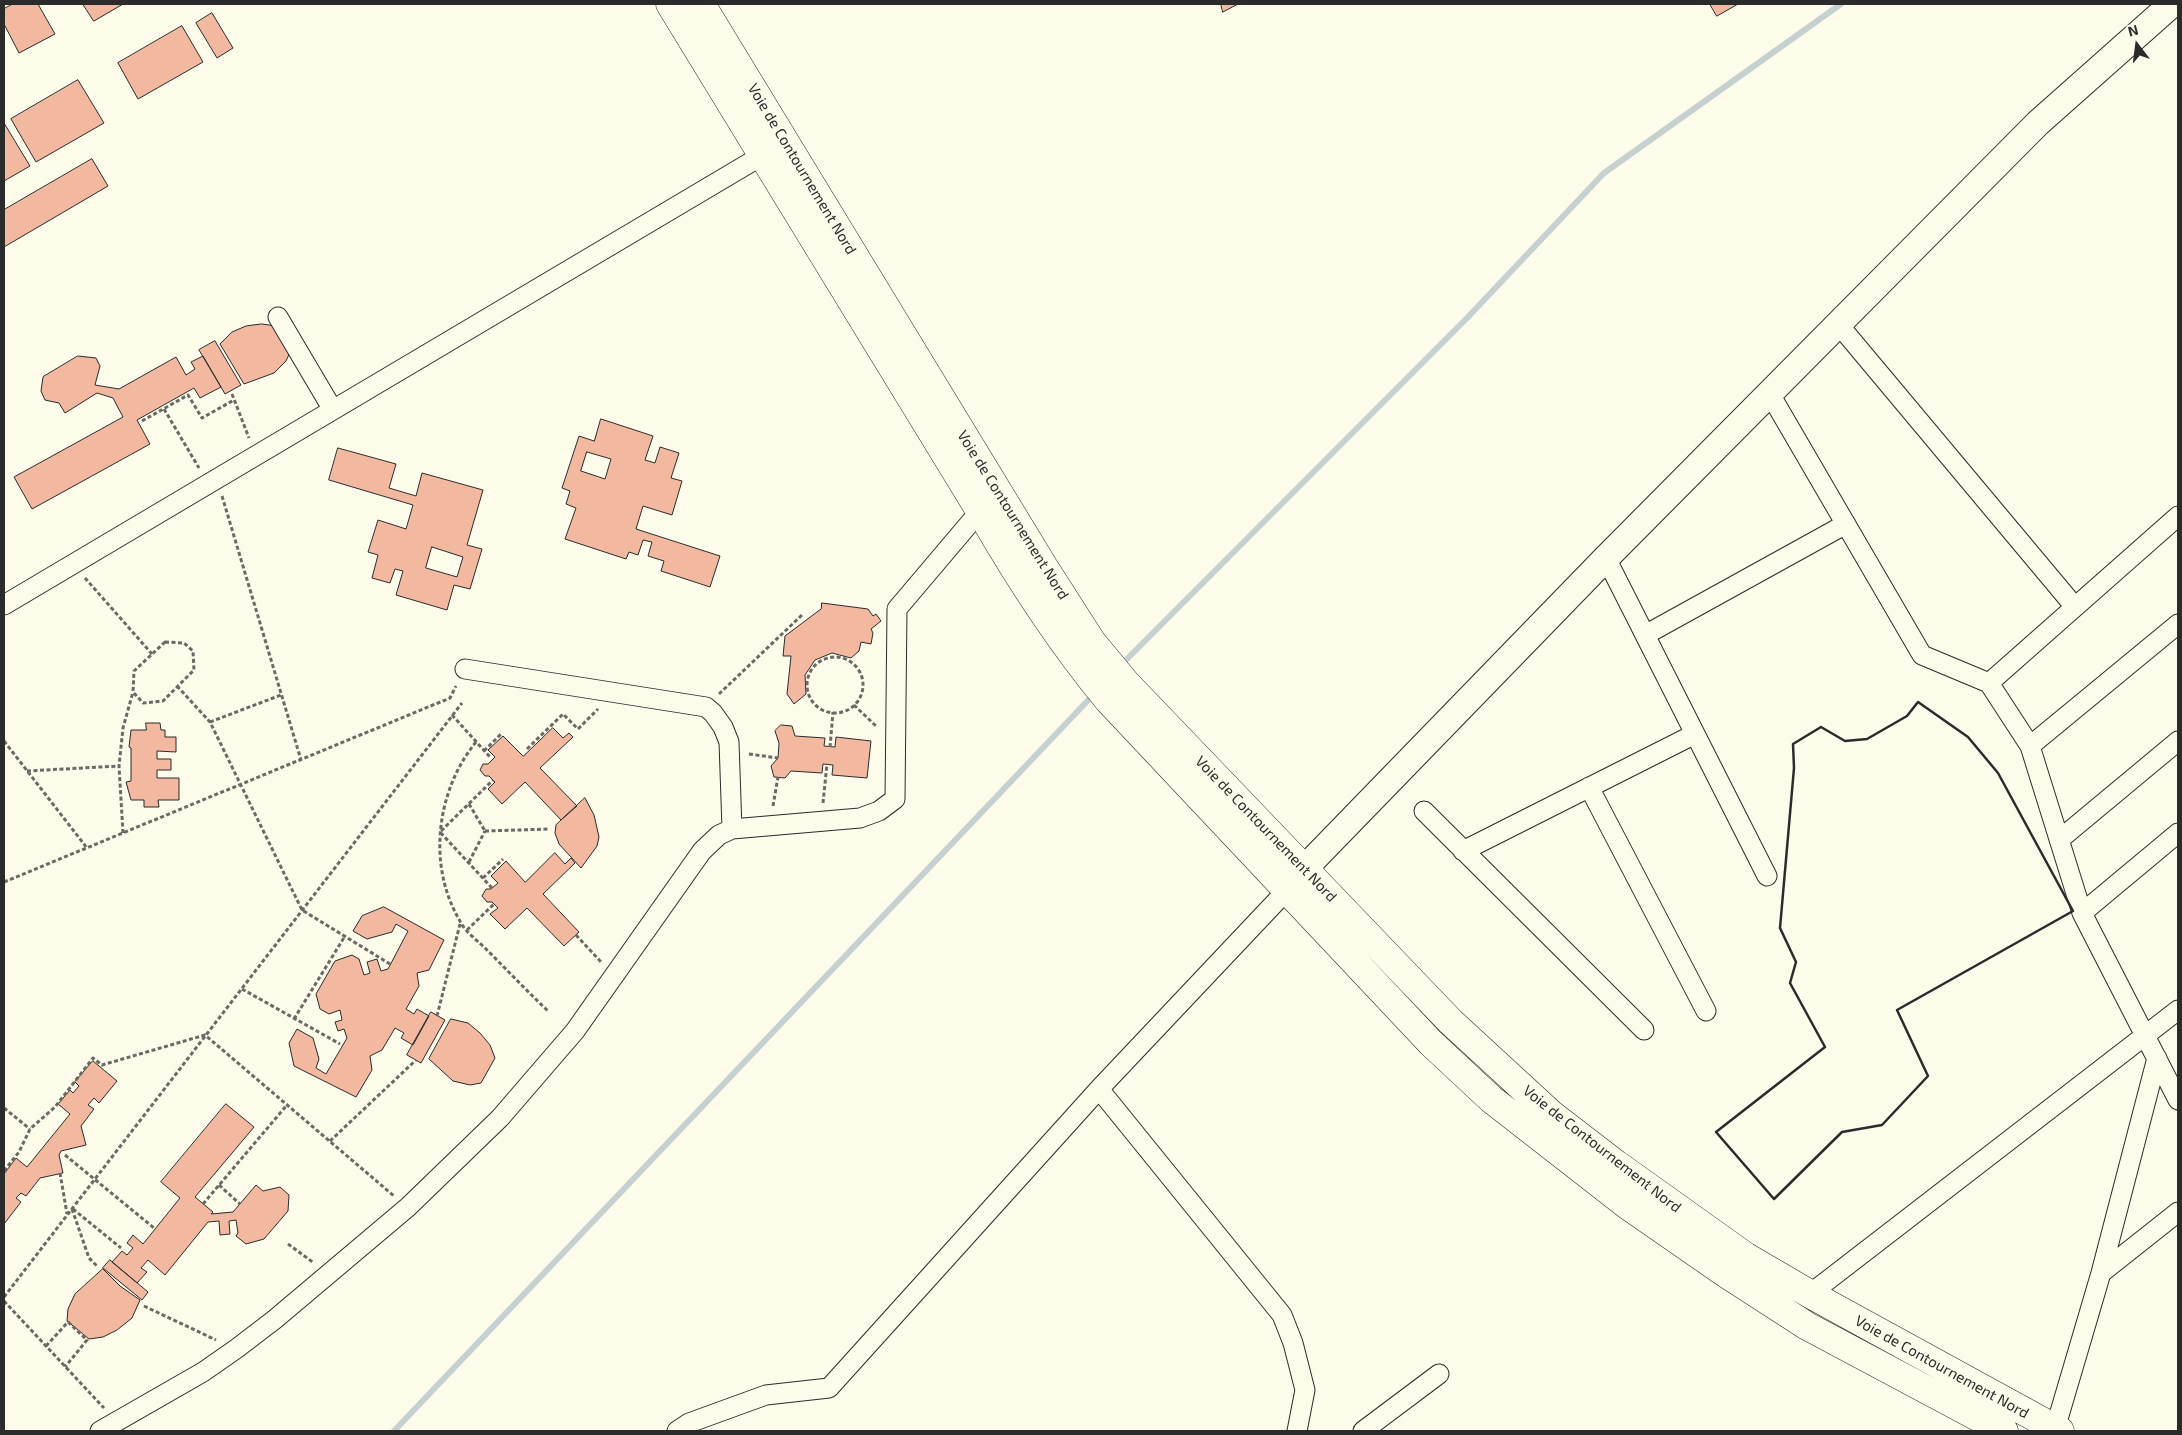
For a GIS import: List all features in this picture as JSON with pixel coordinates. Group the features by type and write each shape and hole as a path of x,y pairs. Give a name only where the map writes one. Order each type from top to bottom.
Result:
{"main road":[{"name":"Voie de Contournement Nord","path":"685,7 774,148 990,503 1022,583 1118,692 1296,879 1551,1114 1616,1164 1745,1256 1810,1294 2057,1430"},
{"name":"Voie de Contournement Nord","path":"1296,879 1431,1043 1484,1092 1627,1205 1725,1273 1807,1326 2004,1431"}],"street":[{"path":"677,1431 689,1423 766,1395 829,1388 1099,1089 1296,879 1606,558 2038,124 2172,4"},
{"path":"4,605 774,148"},
{"path":"278,317 333,410"},
{"path":"1839,324 2075,607"},
{"path":"1770,394 1922,655 1989,683 2030,746 2082,913 2178,1100"},
{"path":"109,1427 203,1372 274,1320 408,1207 500,1118 574,1031 702,851 719,834 732,829 860,818 880,811 895,800 897,609 990,503"},
{"path":"1989,683 2178,516"},
{"path":"1645,635 1846,524"},
{"path":"1606,558 1767,876"},
{"path":"2030,746 2178,624"},
{"path":"465,669 706,706 723,727 729,742 732,829"},
{"path":"1463,850 1695,734"},
{"path":"2059,840 2175,752"},
{"path":"1589,787 1706,1011"},
{"path":"1424,812 1644,1030"},
{"path":"2082,913 2178,833"},
{"path":"1810,1294 2178,1010"},
{"path":"2057,1430 2101,1273 2157,1058"},
{"path":"1099,1089 1282,1316 1293,1343 1305,1390 1298,1431"},
{"path":"2101,1273 2178,1212"},
{"path":"1363,1431 1438,1374"}],"path":[{"path":"232,394 256,456"},
{"path":"142,421 188,395 202,418 234,400"},
{"path":"164,409 212,481 301,760"},
{"path":"73,564 152,654"},
{"path":"706,706 803,614"},
{"path":"123,833 119,766 123,728 133,692 134,671 165,642 184,643 193,651 194,670 163,700 143,702 133,692"},
{"path":"841,658 849,661 860,673 862,690 860,698 854,705 847,710 833,712 821,709 814,703 810,696 808,679 811,671 824,659 841,658"},
{"path":"4,882 450,698 465,669"},
{"path":"178,686 210,722 302,910 390,964"},
{"path":"527,749 563,714 578,729 616,692"},
{"path":"210,722 281,695"},
{"path":"4,1296 462,703"},
{"path":"830,747 833,712"},
{"path":"452,715 490,757"},
{"path":"484,751 502,733"},
{"path":"4,740 87,848"},
{"path":"476,742 464,757 441,819 440,853 447,895 460,923 548,1011"},
{"path":"730,751 778,758"},
{"path":"822,821 827,764"},
{"path":"27,771 119,766"},
{"path":"770,826 778,777"},
{"path":"440,832 493,780"},
{"path":"469,804 485,831"},
{"path":"485,831 550,830"},
{"path":"469,862 485,831"},
{"path":"440,832 492,888"},
{"path":"483,878 504,859"},
{"path":"467,930 494,904"},
{"path":"437,1016 460,923"},
{"path":"576,935 614,975"},
{"path":"294,1018 345,936"},
{"path":"242,989 340,1044"},
{"path":"205,1035 408,1207"},
{"path":"4,1171 19,1152 30,1129 55,1107 93,1058 102,1065 205,1035"},
{"path":"330,1141 416,1060"},
{"path":"203,1204 287,1105"},
{"path":"4,1108 30,1129"},
{"path":"65,1155 154,1228"},
{"path":"60,1174 67,1214"},
{"path":"219,1185 240,1204"},
{"path":"72,1208 121,1248"},
{"path":"72,1208 89,1258 97,1266"},
{"path":"288,1244 329,1274"},
{"path":"4,1301 65,1367 109,1427"},
{"path":"144,1306 236,1349"},
{"path":"46,1346 68,1322 87,1340 65,1367"}],"building":[{"path":"13,4 38,4 55,34 19,53 4,24 4,9"},
{"path":"83,4 123,4 94,21"},
{"path":"1221,4 1238,4 1223,12"},
{"path":"1710,4 1738,4 1717,16"},
{"path":"212,13 233,48 217,58 196,23"},
{"path":"182,26 203,62 138,99 118,63"},
{"path":"78,80 104,123 36,162 11,119"},
{"path":"4,123 30,166 4,181"},
{"path":"92,159 108,186 4,247 4,210"},
{"path":"262,324 276,326 291,350 286,361 274,373 244,384 220,344 232,332 246,326"},
{"path":"215,341 241,385 225,394 199,350"},
{"path":"78,356 96,358 100,366 95,385 119,389 176,357 186,375 195,369 191,362 203,356 221,387 200,398 194,388 137,420 150,444 32,509 14,477 123,417 113,398 97,393 65,413 59,403 45,400 41,391 43,377"},
{"path":"601,419 653,436 645,460 655,463 660,447 679,453 671,478 682,481 672,515 643,506 636,529 720,556 710,587 661,571 664,561 648,556 652,542 643,540 638,555 629,552 626,559 565,539 576,508 566,504 570,491 562,488 579,436 594,441","holes":["587,452 611,459 605,479 581,471"]},
{"path":"338,448 396,464 389,488 416,496 422,473 483,490 467,545 482,549 470,589 454,585 447,610 396,595 403,571 395,569 390,583 372,578 378,555 368,552 378,520 406,529 413,505 329,480","holes":["432,547 463,557 457,577 426,568"]},
{"path":"822,603 868,609 873,616 876,614 881,621 871,629 873,633 871,644 861,642 859,651 851,658 832,653 815,660 805,675 806,694 794,704 787,694 791,656 783,656 785,636 821,609"},
{"path":"146,723 160,723 161,730 165,730 165,737 176,737 176,752 157,751 157,759 171,759 171,770 157,770 157,778 179,778 179,800 158,800 159,807 144,807 144,800 131,800 126,782 131,781 131,748 129,747 131,730 146,730"},
{"path":"781,725 792,726 795,736 825,738 824,746 835,747 836,737 871,741 867,778 832,775 833,765 823,764 822,773 791,771 785,778 774,777 771,766 778,758 779,743 775,731"},
{"path":"553,728 563,738 569,733 573,737 540,768 577,806 561,820 525,782 502,804 488,789 495,782 489,776 485,776 480,770 483,764 488,764 495,757 488,750 503,736 523,756"},
{"path":"585,798 594,815 599,837 597,846 581,868 559,844 555,833 556,825"},
{"path":"555,853 565,864 571,858 575,863 543,894 579,932 564,946 527,908 505,929 490,914 498,908 492,902 487,902 482,896 486,889 491,889 498,883 491,876 506,861 525,882"},
{"path":"384,907 444,940 429,970 417,973 419,986 406,1009 414,1014 417,1009 429,1016 413,1045 401,1038 404,1033 395,1028 382,1050 370,1056 372,1070 356,1097 294,1066 289,1043 297,1029 313,1038 319,1059 316,1068 326,1074 347,1038 344,1029 338,1031 335,1022 342,1020 340,1010 329,1014 320,1009 316,994 335,961 352,955 359,959 364,975 370,973 367,962 377,959 381,971 388,969 408,931 396,924 392,932 367,939 353,931 362,916"},
{"path":"431,1012 445,1020 421,1063 407,1055"},
{"path":"451,1019 468,1023 490,1045 495,1058 481,1083 470,1085 453,1081 429,1059"},
{"path":"93,1061 117,1081 99,1103 94,1098 88,1105 94,1109 81,1126 86,1145 61,1151 59,1155 63,1173 40,1178 26,1196 21,1193 16,1198 21,1202 4,1224 4,1174 16,1158 27,1167 70,1114 58,1104 70,1090 73,1093 79,1086 75,1082"},
{"path":"226,1104 254,1127 195,1197 213,1212 211,1214 233,1212 256,1185 263,1191 280,1187 289,1195 288,1211 264,1239 246,1244 236,1236 238,1233 236,1220 229,1221 230,1234 220,1235 219,1221 208,1222 165,1275 148,1260 141,1268 147,1272 137,1283 112,1262 122,1251 127,1255 133,1248 127,1243 133,1235 143,1244 180,1198 161,1182"},
{"path":"110,1260 148,1292 142,1300 103,1268"},
{"path":"103,1269 120,1286 140,1300 132,1318 117,1330 103,1337 89,1339 67,1321 68,1309 75,1294"}],"waterway":[{"path":"1119,667 1468,317 1604,173 1841,4"},
{"path":"394,1431 1094,694"}],"wall":[{"path":"1918,702 1968,737 1998,773 2073,911 1897,1010 1928,1076 1882,1125 1842,1132 1774,1199 1716,1132 1825,1047 1790,983 1796,962 1780,928 1794,768 1793,744 1821,727 1845,741 1867,739 1907,716 1918,702"}]}
